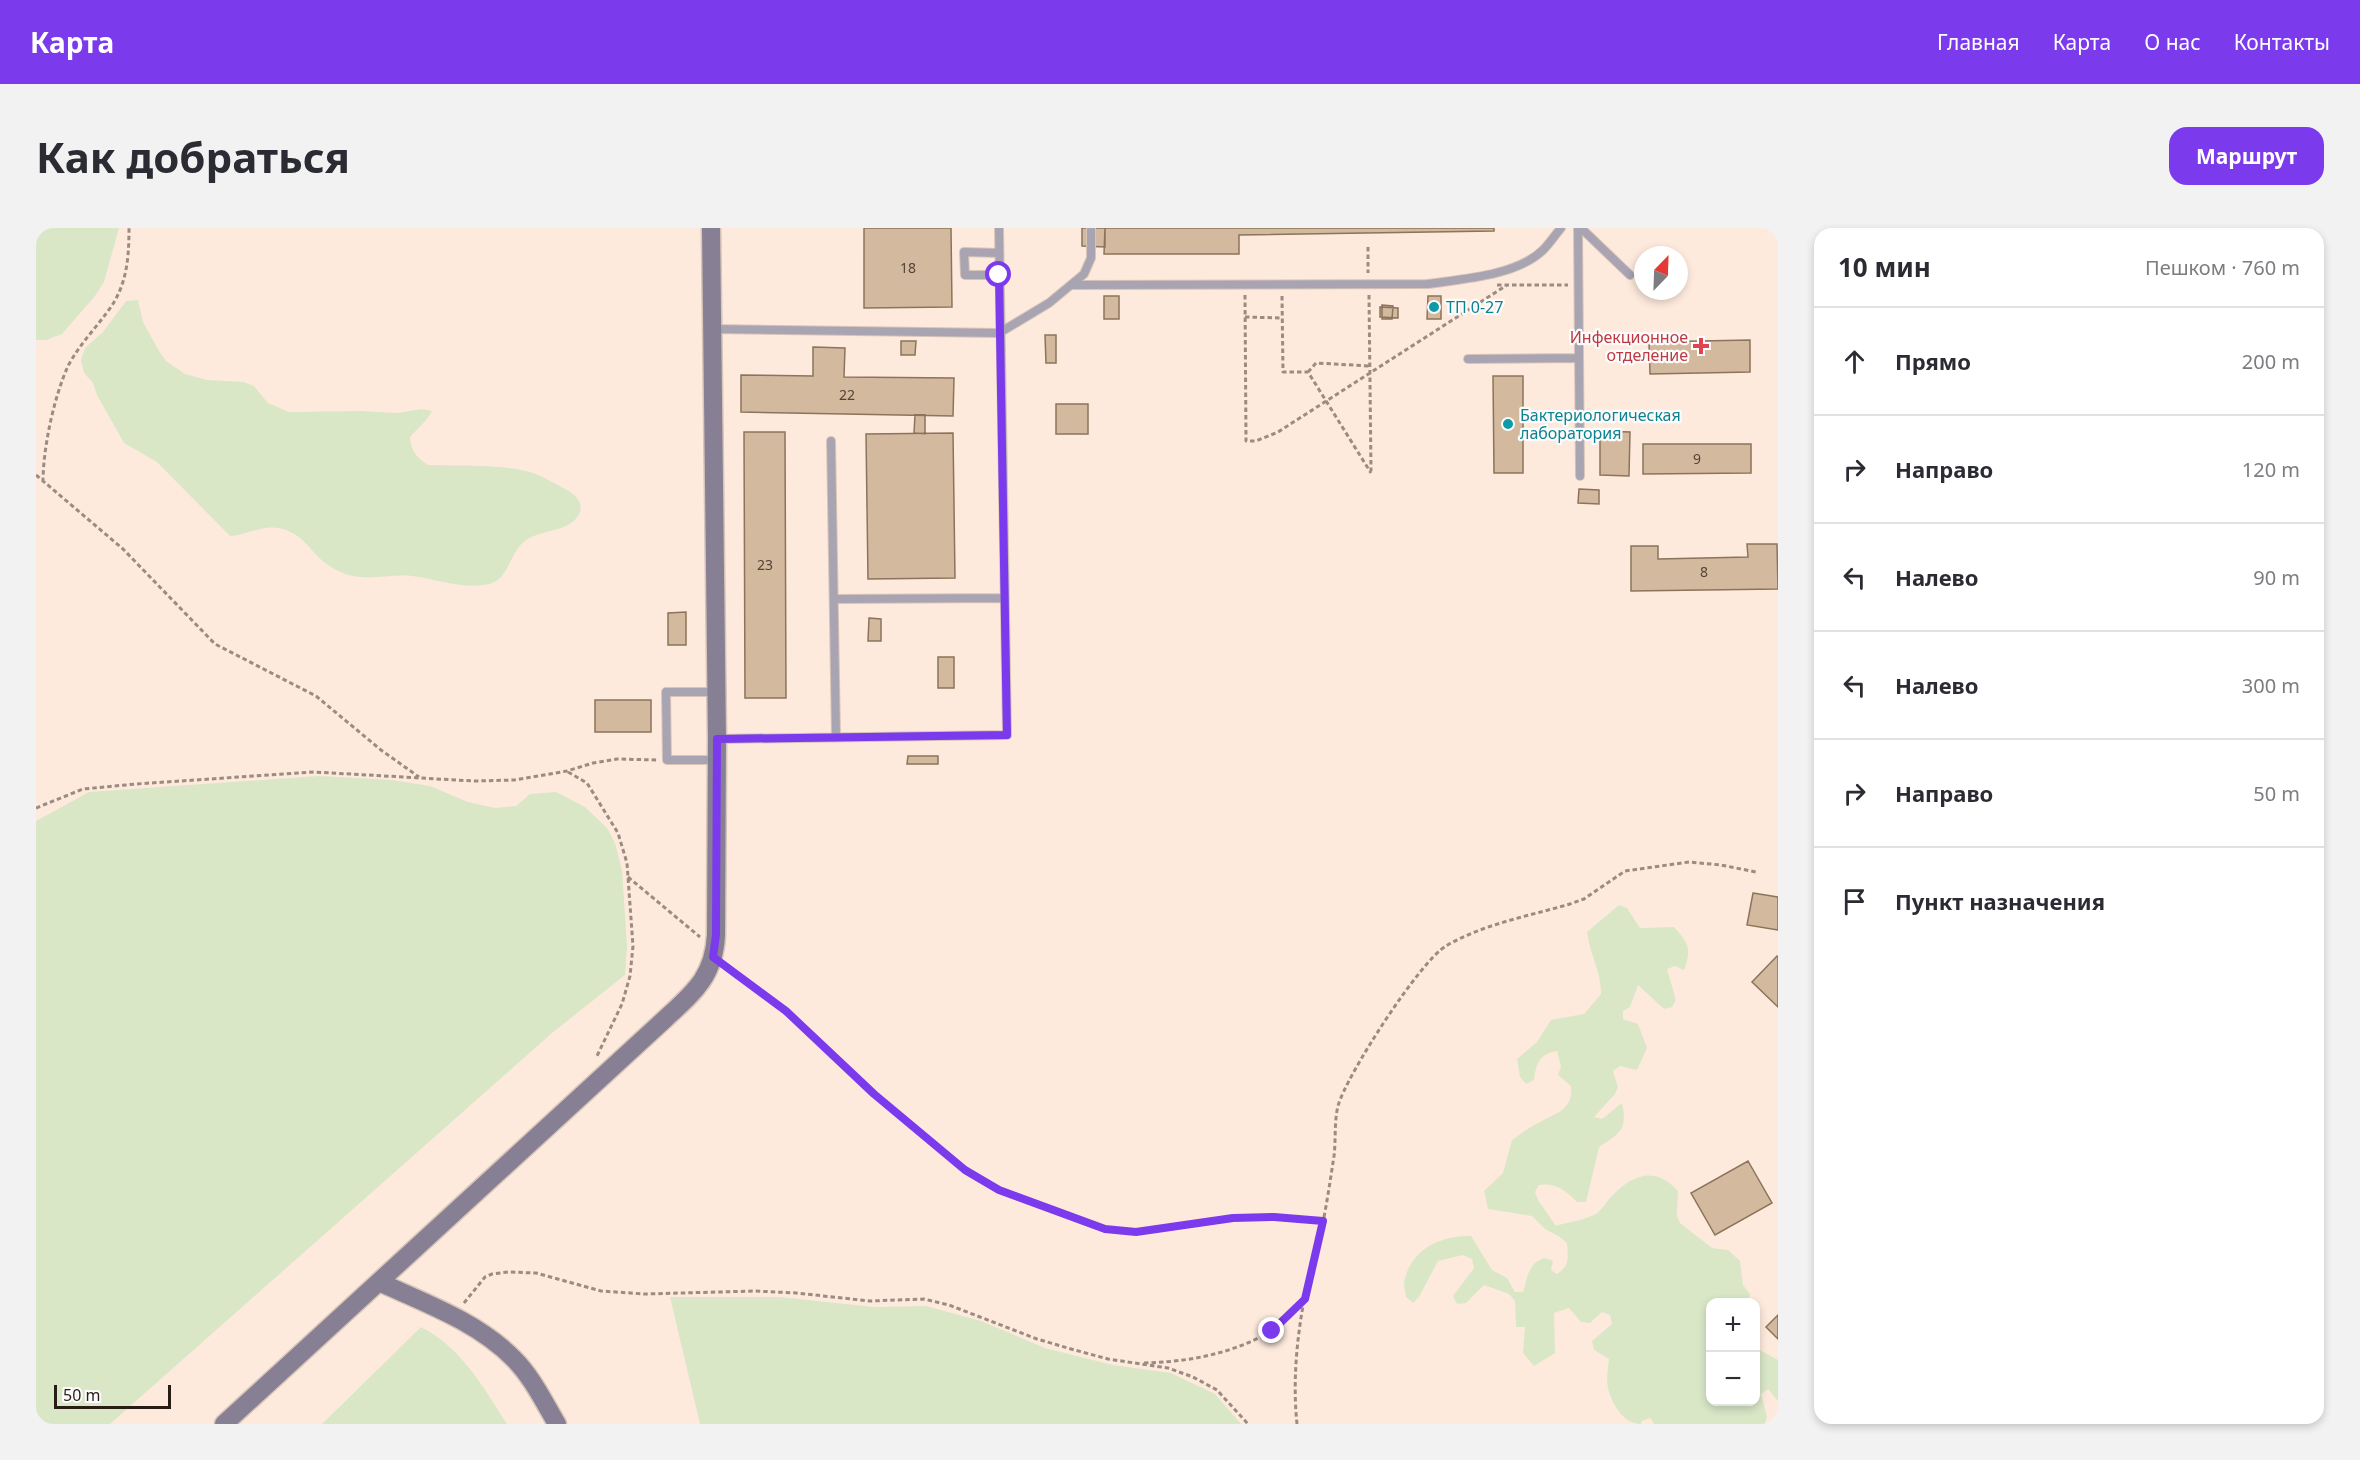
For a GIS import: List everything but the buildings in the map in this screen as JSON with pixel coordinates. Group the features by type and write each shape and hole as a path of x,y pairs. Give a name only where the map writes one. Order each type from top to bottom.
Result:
{"street":[{"path":"224,1424 694,991 706,976 713,957 716,935 717,739 711,228"},
{"path":"379,1282 481,1332 514,1359 539,1392 557,1424"}],"lane":[{"path":"717,739 1007,735 999,228"},
{"path":"712,329 999,333 1049,303 1084,274 1091,258 1091,228"},
{"path":"1073,285 1427,284 1481,276 1517,265 1542,251 1561,228"},
{"path":"1580,228 1630,275"},
{"path":"1580,228 1580,476"},
{"path":"999,252 964,252 965,275 999,275"},
{"path":"1468,359 1579,358"},
{"path":"831,441 836,736"},
{"path":"834,599 1005,598"},
{"path":"716,692 666,692 667,760 717,760"}],"path":[{"path":"43,482 44,448 68,367 90,331 117,297 126,275 129,228"},
{"path":"1368,247 1368,279"},
{"path":"1245,288 1246,441 1256,441 1278,432 1507,285"},
{"path":"1282,288 1283,372 1308,372 1316,363 1369,366"},
{"path":"1308,372 1371,473 1368,289"},
{"path":"1245,318 1282,318"},
{"path":"36,475 123,549 215,644 316,696 381,750 421,778"},
{"path":"36,808 83,789 125,785 314,772 474,781 514,780 617,759 667,760"},
{"path":"567,771 587,783 618,833 627,863 633,946 630,976 622,1004 596,1060"},
{"path":"1297,1424 1296,1362 1305,1299 1323,1221 1334,1155 1337,1108 1344,1086 1361,1056 1424,967 1443,947 1470,933 1584,899 1624,871 1689,862 1722,865 1756,872"},
{"path":"628,877 702,938 713,957 786,1011 874,1094 965,1170 999,1190 1105,1229 1136,1232 1233,1218 1294,1217 1323,1221"},
{"path":"453,1317 485,1277 508,1272 536,1273 601,1290 645,1294 754,1291 870,1301 924,1299 949,1305 1037,1339 1108,1359 1168,1368 1193,1377 1217,1390 1248,1424"},
{"path":"1136,1363 1168,1362 1213,1355 1272,1331 1305,1299"}],"green space":[{"path":"36,228 119,228 104,282 95,296 62,334 46,340 36,340"},
{"path":"138,300 143,322 159,351 166,361 185,374 207,380 243,382 254,386 268,403 289,412 397,413 421,409 432,411 410,437 413,450 428,465 484,466 536,474 576,496 581,507 578,516 567,525 538,534 525,541 515,552 501,577 489,584 479,586 460,585 412,576 360,577 350,575 328,565 295,534 278,528 266,528 230,536 157,462 124,443 97,395 93,383 84,373 81,360 85,348 103,332 126,301"},
{"path":"318,776 393,780 430,786 468,802 495,808 516,806 530,794 556,792 585,807 607,828 615,843 622,870 627,946 625,975 552,1033 110,1424 36,1424 36,821 89,792"},
{"path":"1619,905 1627,908 1640,928 1674,927 1686,942 1688,956 1684,970 1675,966 1667,969 1676,1000 1672,1007 1664,1009 1638,985 1630,1007 1623,1011 1623,1019 1638,1024 1647,1048 1637,1070 1620,1066 1613,1071 1618,1087 1615,1094 1594,1117 1602,1119 1622,1103 1623,1125 1617,1134 1599,1147 1586,1202 1577,1202 1565,1191 1551,1185 1539,1185 1535,1192 1556,1226 1596,1214 1620,1188 1636,1178 1653,1176 1661,1178 1678,1191 1677,1216 1680,1223 1712,1248 1728,1250 1740,1261 1743,1285 1750,1294 1749,1298 1706,1298 1706,1406 1760,1406 1760,1350 1778,1360 1778,1401 1768,1389 1761,1394 1767,1417 1765,1424 1654,1424 1650,1418 1642,1421 1641,1424 1629,1421 1615,1406 1608,1388 1609,1359 1594,1350 1592,1341 1612,1324 1610,1315 1602,1312 1590,1323 1581,1322 1569,1308 1554,1313 1555,1353 1534,1366 1523,1353 1525,1327 1516,1327 1515,1301 1509,1294 1484,1285 1466,1303 1457,1304 1453,1296 1474,1268 1472,1259 1463,1255 1438,1261 1419,1297 1413,1303 1406,1297 1404,1280 1415,1259 1430,1245 1450,1238 1471,1236 1492,1270 1507,1278 1515,1292 1523,1292 1532,1267 1539,1260 1545,1258 1553,1261 1551,1270 1557,1274 1566,1264 1567,1243 1545,1229 1532,1216 1488,1209 1484,1191 1503,1173 1512,1140 1558,1113 1569,1100 1571,1086 1558,1075 1561,1067 1557,1051 1542,1057 1537,1065 1534,1080 1526,1084 1520,1077 1517,1059 1537,1042 1551,1020 1584,1014 1601,994 1587,932"},
{"path":"670,1297 780,1297 873,1307 926,1306 981,1321 1045,1348 1113,1365 1171,1373 1215,1394 1241,1424 700,1424"},
{"path":"421,1327 435,1335 460,1357 507,1424 322,1424"}],"place":[{"name":"ТП 0-27","path":"1434,307"},
{"name":"Инфекционное отделение","path":"1701,346"},
{"name":"Бактериологическая лаборатория","path":"1508,424"}],"route":[{"path":"999,275 1007,735 717,739 716,935 713,957 786,1011 874,1094 965,1170 999,1190 1105,1229 1136,1232 1233,1218 1294,1217 1323,1221 1305,1299 1272,1331"}]}
